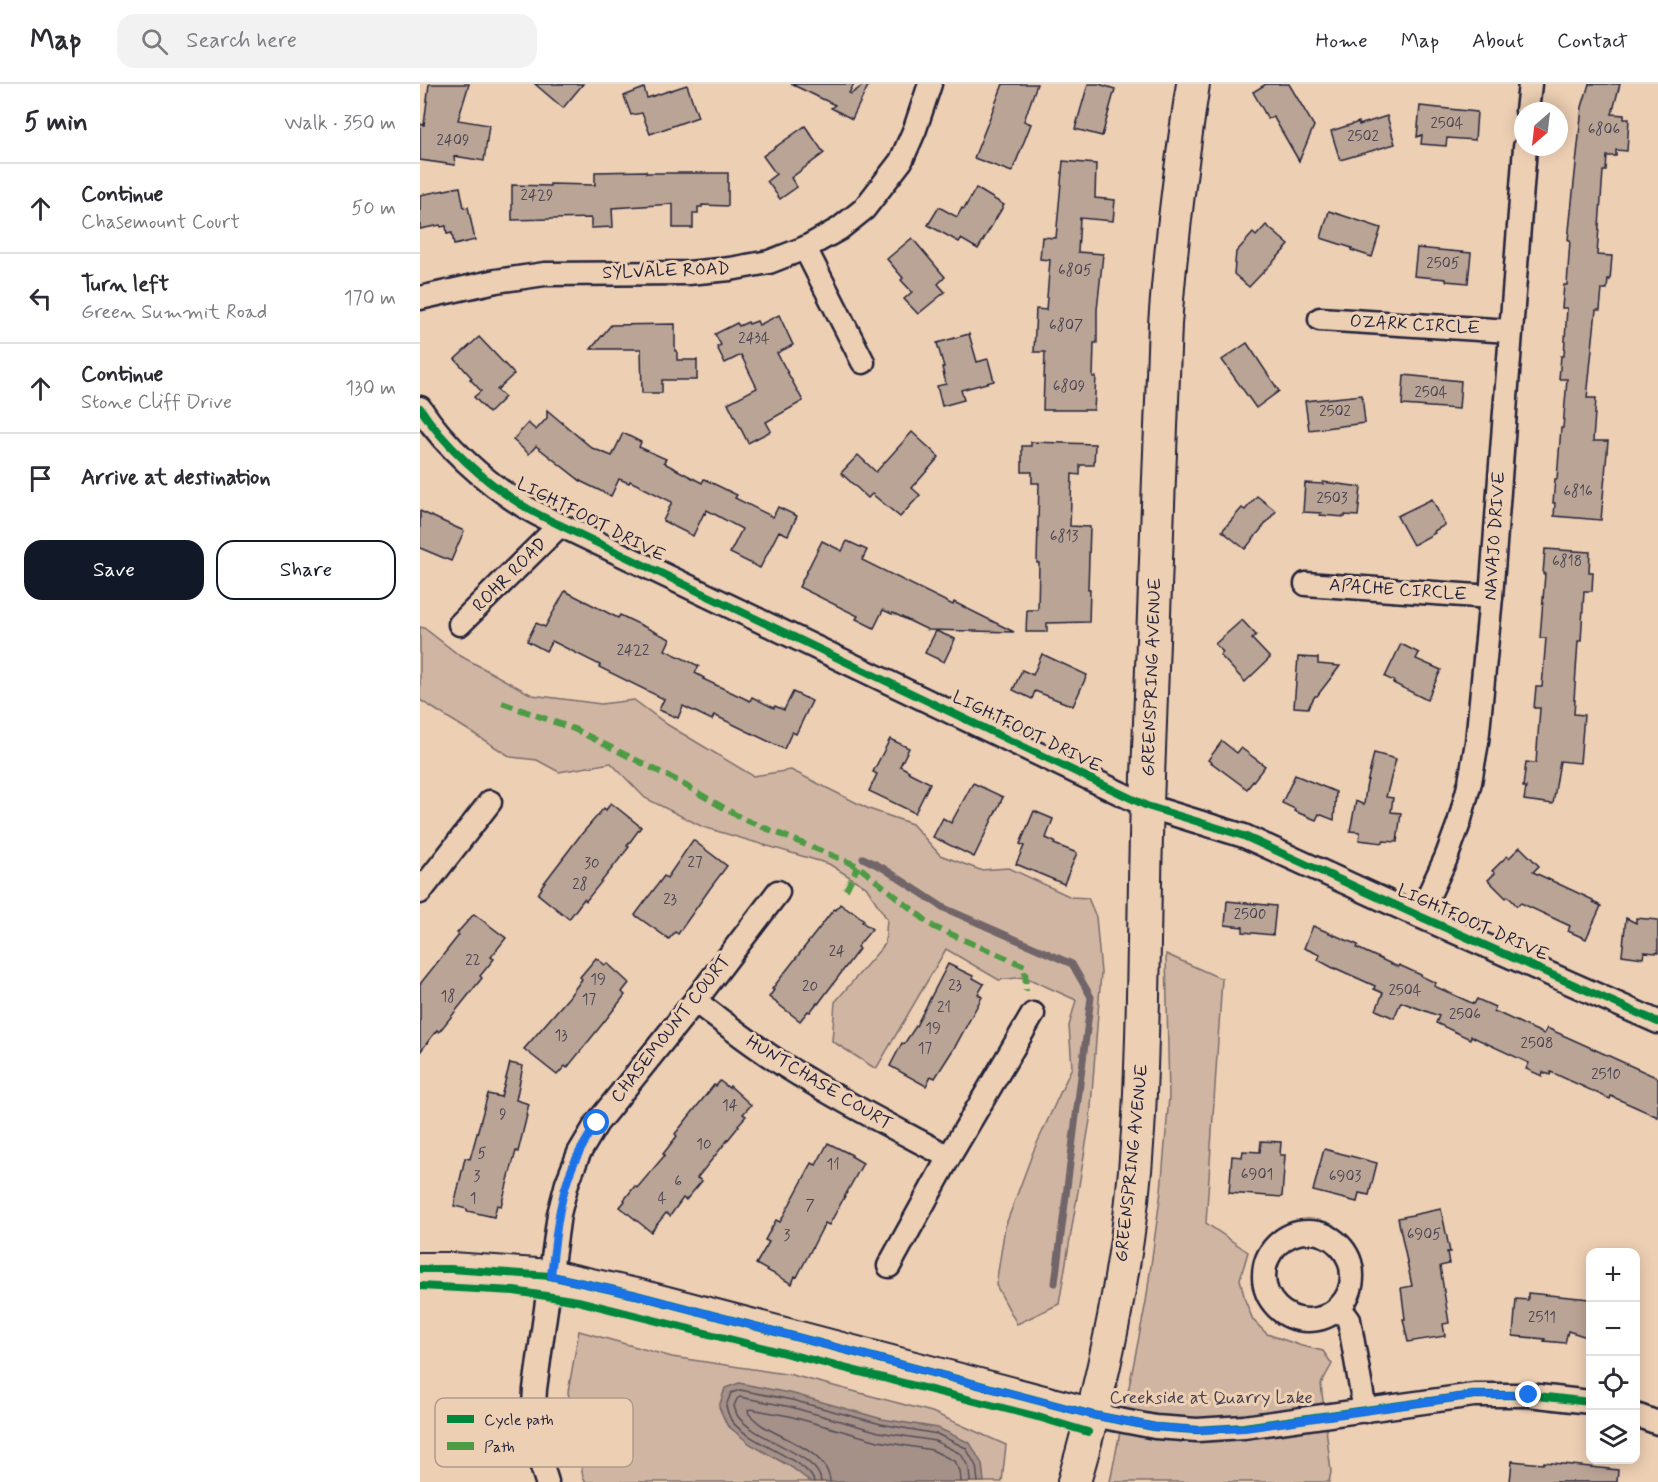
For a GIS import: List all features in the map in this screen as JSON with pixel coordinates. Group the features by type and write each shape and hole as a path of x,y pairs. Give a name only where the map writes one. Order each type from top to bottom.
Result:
{"main road":[{"name":"GREENSPRING AVENUE","path":"1074,1482 1093,1415 1110,1341 1130,1209 1138,1134 1143,1025 1147,806 1167,302 1179,181 1193,84"},
{"path":"420,1269 551,1276 636,1295 1093,1415"}],"street":[{"name":"SYLVALE ROAD","path":"420,298 496,281 545,274 688,273 730,269 769,262 805,248 839,229 864,209 881,187 900,161 915,129 930,84"},
{"path":"1528,102 1530,84"},
{"name":"NAVAJO DRIVE","path":"1419,916 1446,858 1459,822 1478,742 1524,156"},
{"path":"805,248 863,362"},
{"name":"OZARK CIRCLE","path":"1320,319 1510,331"},
{"name":"LIGHTFOOT DRIVE","path":"420,408 455,450 489,482 522,505 560,525 1147,806 1244,836 1658,1022"},
{"name":"ROHR ROAD","path":"460,624 560,525"},
{"name":"APACHE CIRCLE","path":"1306,584 1491,597"},
{"path":"420,892 490,802"},
{"name":"CHASEMOUNT COURT","path":"534,1398 559,1214 567,1183 579,1153 597,1123 695,1001 778,892"},
{"name":"HUNTCHASE COURT","path":"695,1001 750,1043 806,1079 949,1157"},
{"path":"889,1266 949,1157 1033,1014"},
{"path":"1340,1307 1349,1320 1365,1411"},
{"path":"1093,1415 1155,1427 1197,1430 1245,1428 1474,1395 1529,1395 1586,1402"},
{"path":"1640,1417 1658,1423"},
{"name":"CHASEMOUNT COURT","path":"542,1467 547,1482"}],"green space":[{"path":"420,627 459,655 532,695 601,704 634,700 668,725 753,776 791,770 869,809 912,824 940,855 980,870 1009,868 1071,897 1088,898 1096,917 1101,973 1090,1120 1059,1304 1017,1324 996,1285 1005,1227 1033,1152 1072,1067 1069,1026 1076,1000 1025,977 999,980 946,949 876,1069 832,1041 835,1002 885,944 887,919 866,887 829,864 703,827 645,798 611,763 559,772 537,760 511,757 420,700"},
{"name":"Creekside at Quarry Lake","path":"1166,954 1222,979 1206,1223 1248,1252 1240,1279 1253,1320 1267,1334 1323,1351 1332,1364 1321,1384 1331,1472 1329,1482 1110,1482 1146,1302 1161,1191 1169,1097"},
{"path":"579,1331 672,1357 792,1375 932,1412 1006,1445 1002,1482 586,1482 581,1467 633,1467 633,1398 569,1398 568,1392"}],"water":[{"path":"739,1383 794,1394 882,1419 938,1428 970,1443 982,1464 984,1482 811,1482 791,1467 750,1444 727,1425 719,1407 725,1388"}],"building":[{"path":"429,84 469,84 458,120 489,125 484,161 454,156 455,165 420,160 420,124 424,125"},
{"path":"535,84 583,84 563,108"},
{"path":"791,84 854,84 849,93 851,94 865,84 869,84 852,119 831,108 835,105"},
{"path":"1003,84 1037,84 1024,121 1031,124 1012,172 974,158"},
{"path":"1088,84 1099,84 1115,89 1102,136 1075,129"},
{"path":"1266,84 1289,84 1314,126 1299,161 1273,116 1268,119 1253,92"},
{"path":"1589,84 1620,84 1612,114 1624,115 1624,119 1629,119 1627,151 1616,150 1616,156 1607,156 1606,171 1603,171 1597,255 1612,256 1610,280 1608,279 1607,289 1602,289 1600,310 1596,310 1587,398 1596,398 1593,441 1608,441 1601,520 1554,516 1555,503 1553,503 1567,379 1559,379 1561,356 1564,356 1567,308 1562,308 1564,285 1567,285 1570,240 1568,240 1582,107"},
{"path":"687,85 698,117 650,134 642,113 631,115 624,96 644,88 647,98"},
{"path":"1420,106 1477,112 1475,140 1447,138 1446,146 1421,144 1422,135 1417,137"},
{"path":"1387,116 1395,144 1340,160 1331,131"},
{"path":"805,126 824,153 791,178 797,187 780,199 767,181 776,174 763,156"},
{"path":"1063,161 1096,164 1095,198 1115,200 1113,221 1080,218 1078,252 1103,254 1097,310 1097,343 1094,343 1093,377 1096,377 1094,410 1043,410 1045,352 1034,352 1036,309 1046,310 1050,260 1040,259 1042,237 1056,238"},
{"path":"646,171 646,173 728,173 728,206 702,205 698,207 698,213 693,213 693,228 673,228 673,204 612,208 613,227 591,228 591,218 512,220 512,185 595,185 595,172"},
{"path":"460,187 464,208 468,207 475,240 454,245 452,233 447,234 446,226 420,229 420,195"},
{"path":"976,188 1004,205 978,249 961,239 959,242 928,225 939,207 957,217"},
{"path":"1329,211 1381,228 1372,257 1321,238"},
{"path":"1266,225 1289,245 1249,287 1234,274 1236,252 1253,233 1256,236"},
{"path":"912,238 945,277 938,284 945,292 918,314 904,299 912,292 887,259"},
{"path":"1417,248 1471,253 1468,283 1414,276"},
{"path":"779,315 793,345 777,353 803,401 766,422 771,431 748,443 728,403 757,388 741,355 725,363 717,347 721,345 715,334 737,323 739,326 757,321 759,325"},
{"path":"675,324 677,360 697,360 697,380 662,380 662,393 642,393 641,349 591,349 611,325"},
{"path":"969,334 977,362 988,359 994,381 961,390 964,400 942,406 937,386 946,384 937,343"},
{"path":"479,337 514,374 497,390 505,397 489,413 474,397 481,391 455,359"},
{"path":"1247,343 1279,391 1256,408 1222,360"},
{"path":"1404,375 1461,381 1459,409 1402,405"},
{"path":"1362,395 1365,423 1309,430 1305,401"},
{"path":"547,410 592,448 612,456 623,433 641,442 639,447 666,459 664,462 666,464 702,483 704,479 737,495 735,498 773,517 778,507 797,516 788,535 779,531 760,568 730,553 742,529 707,510 693,536 663,521 672,502 630,481 629,483 619,479 611,496 582,482 536,446 529,454 513,440 528,423 536,430 547,418"},
{"path":"912,432 939,457 912,488 920,495 900,517 872,494 868,498 841,473 858,455 876,472"},
{"path":"1031,442 1095,444 1094,465 1080,465 1080,475 1072,474 1070,526 1090,527 1089,622 1047,623 1047,632 1026,632 1027,610 1038,610 1039,483 1032,483 1032,472 1022,472 1022,446 1031,446"},
{"path":"1323,482 1361,487 1358,516 1345,515 1345,517 1303,512 1305,483 1323,484"},
{"path":"1257,496 1276,511 1245,549 1222,531 1242,508 1245,510"},
{"path":"1432,499 1445,525 1413,545 1397,516"},
{"path":"420,511 464,531 451,561 420,548"},
{"path":"822,541 842,551 847,541 867,550 862,560 1014,632 928,630 883,610 874,628 856,619 858,616 799,587"},
{"path":"1545,549 1590,552 1589,572 1593,572 1592,591 1584,591 1581,641 1578,641 1574,714 1584,715 1580,763 1560,761 1553,804 1524,800 1526,787 1523,787 1526,762 1536,763 1540,708 1534,708 1536,687 1542,687 1546,638 1540,638"},
{"path":"565,591 618,618 620,615 670,639 665,650 699,666 695,673 703,679 750,701 752,697 774,708 775,706 784,710 793,692 812,701 796,734 792,732 784,749 714,715 712,720 683,706 678,718 659,710 664,699 599,667 600,665 552,641 546,651 527,641 536,623 545,627"},
{"path":"1242,620 1256,635 1252,639 1270,658 1245,682 1220,655 1223,652 1215,644"},
{"path":"936,631 955,639 944,662 925,653"},
{"path":"1401,644 1419,653 1416,659 1441,670 1427,700 1385,677"},
{"path":"1042,654 1087,675 1073,706 1035,691 1032,699 1013,690 1022,670 1033,675"},
{"path":"1298,657 1318,658 1318,664 1340,666 1308,708 1294,707"},
{"path":"890,739 909,748 900,766 930,783 915,813 869,791 877,774 873,772"},
{"path":"1222,741 1237,753 1241,748 1265,766 1247,789 1208,760"},
{"path":"1374,753 1396,759 1386,797 1393,798 1391,812 1401,813 1397,842 1359,840 1360,832 1350,831 1356,801 1364,805"},
{"path":"1295,775 1336,792 1334,820 1319,814 1316,820 1282,803"},
{"path":"973,783 1003,797 974,857 933,837 943,818 951,823"},
{"path":"611,803 641,827 627,846 629,847 569,919 538,894 579,837"},
{"path":"1034,811 1053,819 1046,838 1055,842 1054,844 1077,853 1064,884 1016,864 1024,846 1020,844"},
{"path":"693,840 727,866 678,934 675,932 669,939 635,915 664,876 667,878"},
{"path":"1520,847 1539,866 1533,872 1601,906 1586,939 1568,931 1570,926 1521,903 1517,906 1488,880 1495,873 1492,871"},
{"path":"1227,901 1276,906 1273,935 1243,932 1243,927 1225,925"},
{"path":"840,904 864,920 862,922 872,929 818,1004 800,1021 769,997 774,990 772,989"},
{"path":"474,914 506,938 491,957 494,959 480,976 482,978 420,1052 420,984 459,935 457,933"},
{"path":"1626,918 1636,923 1636,918 1658,920 1658,953 1644,952 1643,958 1622,955"},
{"path":"1313,926 1358,945 1357,948 1398,967 1399,965 1421,975 1436,983 1434,986 1474,1004 1477,999 1495,1007 1494,1011 1544,1034 1547,1028 1658,1078 1658,1117 1611,1096 1610,1099 1551,1072 1550,1075 1543,1072 1542,1076 1526,1069 1529,1063 1471,1036 1470,1039 1436,1023 1439,1016 1401,1002 1394,1018 1376,1010 1383,993 1374,989 1375,986 1318,960 1320,955 1304,948"},
{"path":"596,958 605,965 607,963 629,983 622,992 625,995 567,1068 565,1066 557,1075 524,1049 569,997 582,979 580,977"},
{"path":"948,964 984,984 978,994 982,997 956,1045 935,1078 931,1076 926,1086 890,1066 902,1043 904,1044 916,1026"},
{"path":"510,1063 523,1066 516,1100 529,1104 518,1152 516,1151 501,1206 497,1205 494,1217 454,1206 465,1158 470,1159 488,1094 501,1097"},
{"path":"720,1081 729,1088 730,1086 751,1105 743,1114 746,1116 697,1178 702,1181 686,1200 683,1198 670,1216 666,1213 651,1232 620,1207 635,1186 637,1188 665,1155 663,1154 677,1136 675,1134 714,1085 716,1086"},
{"path":"1261,1141 1281,1142 1280,1155 1285,1155 1282,1197 1229,1193 1232,1156 1242,1157 1243,1151 1260,1152"},
{"path":"828,1143 863,1163 829,1225 825,1223 792,1284 756,1264 769,1242 765,1240 776,1220 780,1222 812,1163 816,1165"},
{"path":"1324,1149 1377,1163 1369,1195 1359,1193 1357,1202 1313,1191"},
{"path":"1441,1209 1450,1252 1447,1252 1449,1264 1440,1266 1449,1323 1443,1324 1445,1336 1408,1342 1403,1319 1405,1319 1401,1288 1412,1286 1398,1218"},
{"path":"1528,1293 1586,1299 1586,1337 1568,1331 1565,1343 1513,1336 1516,1299 1528,1300"},
{"path":"1512,1461 1618,1470 1617,1482 1510,1482"}],"waterway":[{"path":"863,858 883,868 944,908 1072,964 1091,997 1055,1283"}],"marked path":[{"path":"502,703 574,729 676,780 743,819 858,866 934,927 1025,966 1026,991"},
{"path":"846,890 858,866"}],"cycle path":[{"path":"420,408 441,436 480,474 508,496 545,518 1147,806 1244,836 1658,1022"},
{"path":"420,1269 551,1276 636,1295 1093,1415 1155,1427 1197,1430 1244,1427 1474,1395 1529,1395 1586,1402"},
{"path":"420,1286 514,1291 578,1301 1038,1417 1088,1432"}],"route":[{"path":"597,1123 579,1153 567,1183 559,1214 551,1276 636,1295 1093,1415 1155,1427 1197,1430 1245,1428 1474,1395 1529,1395"}]}
